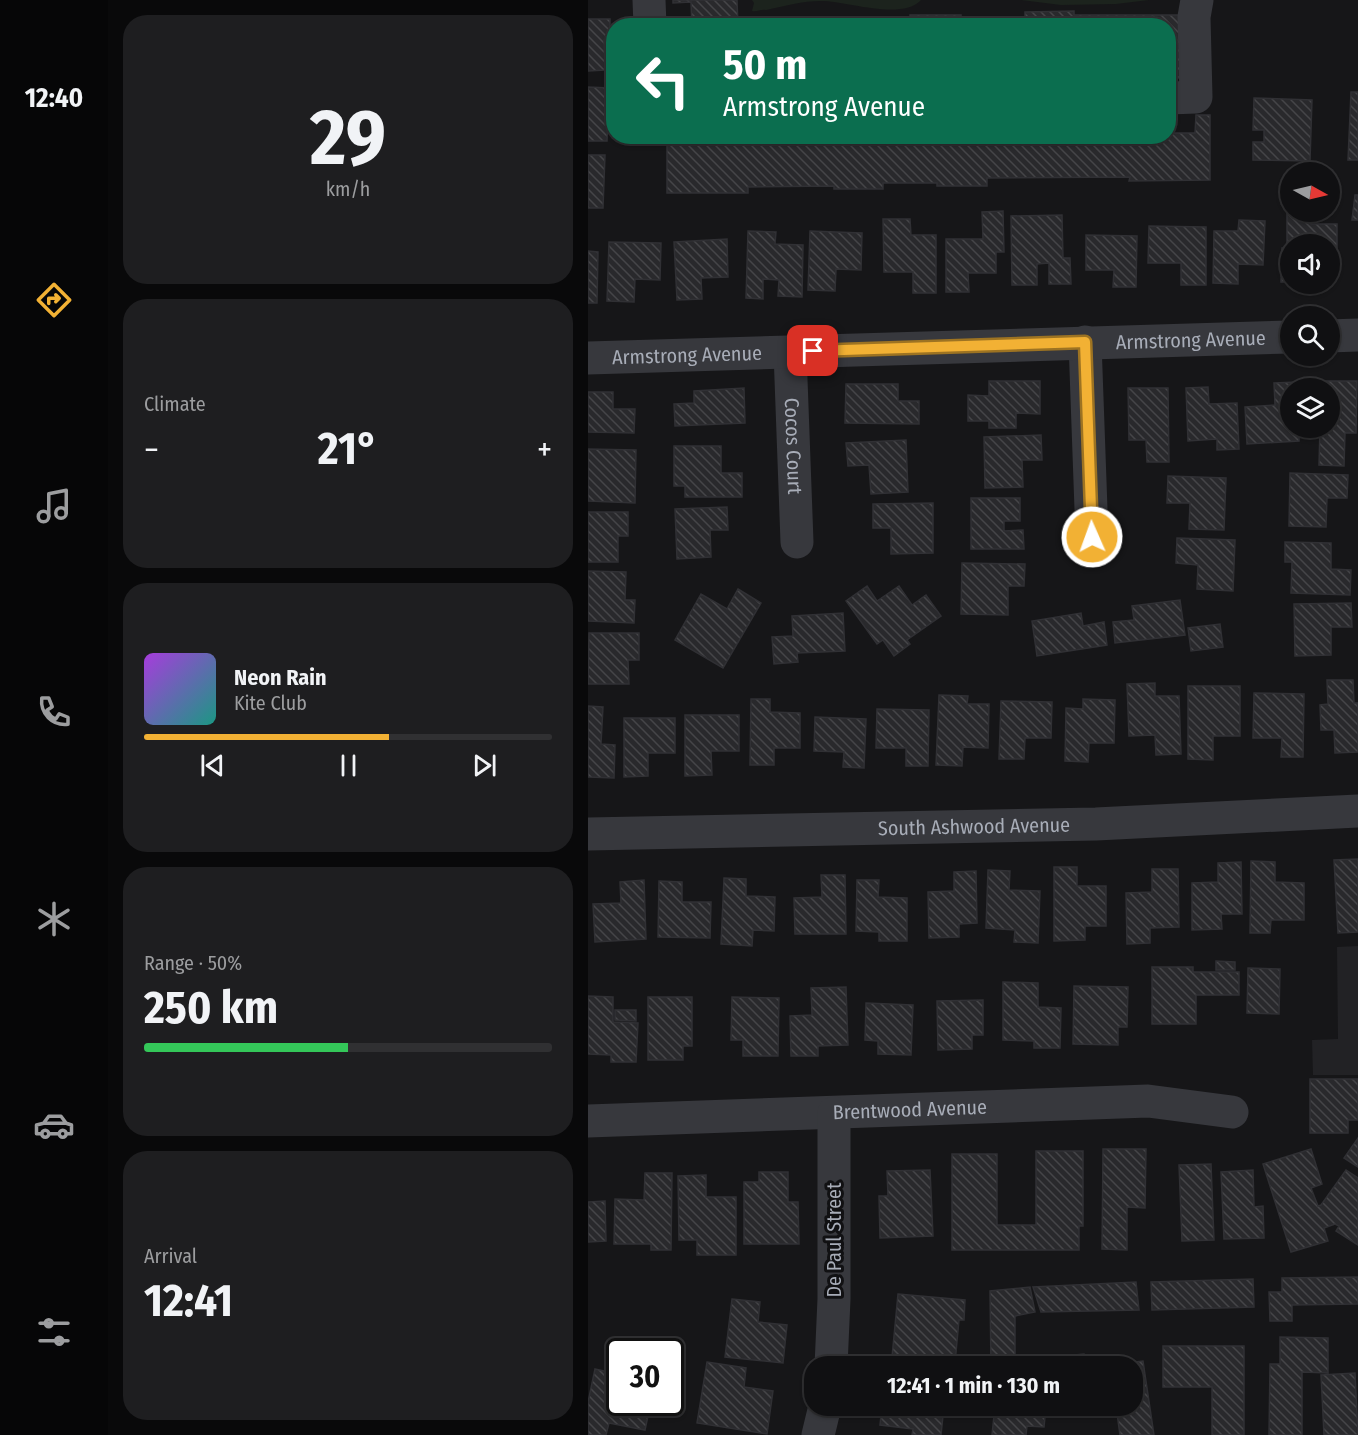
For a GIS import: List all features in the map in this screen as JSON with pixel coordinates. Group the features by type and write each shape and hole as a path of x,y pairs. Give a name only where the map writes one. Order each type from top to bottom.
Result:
{"street":[{"path":"649,0 650,18"},
{"path":"1176,98 1196,97 1194,17 1197,0"},
{"path":"1340,336 1358,335"},
{"name":"Armstrong Avenue","path":"588,358 1280,337"},
{"path":"1085,342 1092,537"},
{"name":"Cocos Court","path":"790,352 797,542"},
{"name":"South Ashwood Avenue","path":"588,834 1096,824 1358,811"},
{"name":"Brentwood Avenue","path":"588,1121 1148,1101 1232,1112"},
{"name":"De Paul Street","path":"831,1356 834,1299 834,1113"},
{"path":"818,1435 823,1416"}],"shaded area":[{"path":"752,0 921,0 912,6 888,10 821,1 752,11 754,3"},
{"path":"1021,0 1149,0 1116,4 1061,5"},
{"path":"1358,946 1358,1075 1313,1075 1312,1040 1338,1039 1337,947"}],"building":[{"path":"673,0 737,0 738,18 692,18 691,2 673,3"},
{"path":"1074,11 1074,15 1184,15 1184,78 1176,78 1176,18 961,18 1025,17 1025,12"},
{"path":"910,15 961,15 961,18 910,18"},
{"path":"588,19 606,19 605,70 588,71"},
{"path":"588,87 606,88 606,141 588,141"},
{"path":"1351,92 1358,92 1358,160 1348,160"},
{"path":"1254,98 1312,100 1310,161 1253,160 1253,142 1264,142 1264,130 1253,130"},
{"path":"1196,115 1210,115 1210,180 1129,181 1130,177 987,178 987,186 883,183 883,189 834,189 834,186 748,187 748,193 667,193 667,144 1176,144 1176,133 1195,133"},
{"path":"588,155 605,155 603,208 588,208"},
{"path":"1355,195 1358,195 1358,220 1352,220"},
{"path":"1003,211 1004,252 996,252 996,273 968,273 969,292 946,292 946,239 983,239 982,212"},
{"path":"1062,215 1063,258 1070,258 1071,284 1049,284 1049,263 1037,264 1037,285 1012,285 1011,216"},
{"path":"883,219 910,219 911,235 936,235 936,293 913,293 913,272 884,272"},
{"path":"1239,220 1265,221 1263,265 1238,264 1238,284 1213,283 1214,231 1238,231"},
{"path":"1287,222 1337,224 1337,234 1287,234"},
{"path":"1149,226 1206,227 1206,285 1181,285 1181,263 1148,263"},
{"path":"748,231 776,232 775,244 803,245 802,297 778,296 779,280 763,279 763,299 746,298"},
{"path":"810,231 862,233 861,270 836,269 835,291 808,290"},
{"path":"1086,235 1137,236 1136,287 1113,287 1114,270 1086,270"},
{"path":"727,239 728,277 701,278 702,299 677,300 674,242"},
{"path":"609,242 661,243 660,280 635,279 634,302 607,301"},
{"path":"588,251 598,252 597,303 588,303"},
{"path":"989,381 1040,381 1040,414 1016,413 1016,428 989,428 989,421 968,421 968,395 989,396"},
{"path":"1340,381 1357,381 1356,433 1345,433 1344,466 1319,465 1320,438 1340,438"},
{"path":"1274,383 1280,383 1280,438 1299,438 1299,441 1247,444 1245,407 1275,405"},
{"path":"846,384 898,384 898,401 919,401 919,424 845,423"},
{"path":"1208,387 1209,404 1237,403 1239,449 1217,450 1217,439 1188,441 1186,388"},
{"path":"744,388 745,423 675,426 674,404 694,403 694,391"},
{"path":"1128,388 1168,388 1169,462 1147,462 1146,440 1129,440"},
{"path":"588,392 613,392 613,409 635,409 634,433 588,432"},
{"path":"1041,435 1042,460 1022,460 1023,487 985,488 984,437"},
{"path":"906,440 908,492 871,494 869,465 848,466 846,443"},
{"path":"674,446 721,446 721,473 742,473 742,497 685,497 685,486 674,486"},
{"path":"588,449 636,450 635,503 588,501"},
{"path":"1290,473 1348,475 1347,498 1327,498 1326,527 1289,526"},
{"path":"1168,476 1226,478 1224,530 1189,529 1190,503 1167,503"},
{"path":"971,498 1020,498 1020,521 1004,521 1004,531 1023,530 1024,549 971,549"},
{"path":"933,503 933,553 891,554 891,528 873,528 873,504"},
{"path":"727,507 728,530 710,530 711,557 677,559 675,509"},
{"path":"588,512 628,512 628,536 618,536 618,562 588,562"},
{"path":"1177,538 1235,540 1233,591 1197,589 1198,565 1176,563"},
{"path":"1285,542 1331,543 1331,569 1351,570 1350,595 1291,593 1292,562 1285,562"},
{"path":"962,563 1025,564 1024,586 1008,586 1008,615 961,614"},
{"path":"588,571 626,572 625,600 635,600 634,623 588,621"},
{"path":"867,586 877,601 899,586 912,605 926,595 941,616 907,640 910,644 894,656 883,640 877,644 846,601"},
{"path":"738,589 761,603 723,668 675,640 701,594 727,609"},
{"path":"1180,600 1185,635 1115,643 1113,622 1134,620 1132,606"},
{"path":"1351,603 1352,627 1331,627 1331,655 1295,656 1294,604"},
{"path":"843,613 845,651 797,653 798,662 774,664 772,637 793,636 792,616"},
{"path":"1081,613 1083,626 1104,622 1107,645 1037,656 1032,621"},
{"path":"1220,624 1223,647 1191,651 1188,628"},
{"path":"589,633 639,633 639,660 628,660 629,684 588,684"},
{"path":"1327,680 1353,680 1354,703 1358,703 1358,752 1335,753 1334,730 1321,730 1320,705 1328,704"},
{"path":"1155,683 1155,696 1179,696 1181,754 1156,755 1155,735 1129,736 1127,684"},
{"path":"1188,686 1240,686 1240,736 1213,736 1213,760 1188,759"},
{"path":"1254,693 1304,694 1303,757 1281,757 1282,738 1253,738"},
{"path":"939,695 968,696 967,704 989,704 988,748 963,747 962,766 936,765"},
{"path":"751,699 770,699 770,712 800,713 800,748 774,748 774,765 750,765"},
{"path":"1083,699 1115,700 1114,743 1089,743 1088,762 1065,761 1066,708 1083,709"},
{"path":"1001,701 1052,702 1051,738 1025,738 1024,759 999,759"},
{"path":"588,706 603,707 601,744 615,745 614,778 588,777"},
{"path":"877,709 929,710 928,766 906,766 906,748 876,748"},
{"path":"685,715 739,715 739,751 711,751 712,775 685,776"},
{"path":"815,717 866,719 864,768 843,767 844,752 814,751"},
{"path":"624,718 675,718 675,753 648,753 648,776 624,777"},
{"path":"1358,859 1358,932 1338,933 1334,860"},
{"path":"1251,861 1275,862 1275,882 1304,883 1304,920 1271,920 1270,933 1250,933"},
{"path":"1241,862 1242,914 1221,914 1222,929 1192,930 1192,883 1218,882 1218,863"},
{"path":"1054,867 1077,867 1077,886 1106,886 1106,926 1085,926 1085,940 1054,941"},
{"path":"1152,869 1178,869 1179,927 1150,928 1150,943 1127,944 1126,893 1152,892"},
{"path":"988,870 1010,871 1009,890 1040,891 1038,943 1014,942 1015,930 986,928"},
{"path":"976,871 977,923 959,924 959,937 929,938 928,892 954,891 954,872"},
{"path":"821,875 845,875 846,934 795,934 794,898 822,897"},
{"path":"724,878 746,879 746,896 775,897 774,931 753,930 752,946 721,944"},
{"path":"644,880 646,939 595,942 593,904 621,903 620,882"},
{"path":"857,880 879,880 878,897 907,898 907,941 879,941 879,932 856,931"},
{"path":"659,881 682,882 682,902 711,902 710,938 658,937"},
{"path":"1216,961 1235,962 1235,970 1216,970"},
{"path":"1152,967 1193,967 1193,972 1239,972 1239,995 1196,995 1196,1024 1152,1024"},
{"path":"1248,968 1280,969 1279,1014 1247,1013"},
{"path":"1003,982 1038,983 1038,1007 1061,1008 1060,1048 1034,1048 1034,1041 1003,1040"},
{"path":"1074,986 1128,987 1127,1027 1118,1027 1118,1045 1073,1044"},
{"path":"846,987 848,1045 818,1046 818,1056 791,1056 790,1016 812,1015 811,988"},
{"path":"588,996 613,997 613,1022 638,1023 636,1062 611,1062 611,1055 588,1054"},
{"path":"648,997 692,997 692,1046 683,1046 683,1060 648,1060"},
{"path":"732,997 779,998 778,1056 743,1056 743,1040 731,1040"},
{"path":"983,1000 983,1035 972,1035 972,1049 938,1050 937,1001"},
{"path":"866,1003 913,1005 911,1055 878,1054 878,1041 865,1040"},
{"path":"615,1010 636,1010 636,1021 615,1020"},
{"path":"1310,1079 1358,1079 1358,1120 1348,1120 1348,1133 1310,1133"},
{"path":"1358,1138 1358,1167 1344,1158"},
{"path":"1103,1149 1146,1149 1145,1208 1127,1207 1127,1250 1102,1249"},
{"path":"1311,1149 1322,1184 1311,1188 1318,1206 1346,1170 1358,1178 1358,1245 1336,1231 1339,1226 1335,1224 1324,1228 1328,1241 1291,1252 1263,1164"},
{"path":"1036,1151 1083,1151 1083,1226 1079,1226 1079,1250 952,1250 952,1154 997,1154 997,1225 1036,1225"},
{"path":"1211,1164 1214,1240 1182,1241 1179,1165"},
{"path":"930,1170 933,1236 880,1238 879,1196 888,1196 887,1171"},
{"path":"1253,1170 1254,1207 1263,1206 1264,1238 1224,1239 1221,1172"},
{"path":"759,1172 788,1172 788,1202 798,1202 799,1244 744,1244 744,1182 759,1182"},
{"path":"645,1173 672,1173 671,1250 651,1250 651,1244 614,1244 615,1199 644,1200"},
{"path":"706,1175 706,1197 736,1197 736,1255 697,1255 697,1240 679,1240 678,1176"},
{"path":"605,1201 606,1241 588,1242 588,1202"},
{"path":"1358,1277 1358,1304 1292,1305 1292,1321 1270,1321 1269,1292 1282,1292 1282,1278"},
{"path":"1253,1279 1254,1307 1152,1310 1151,1282"},
{"path":"1136,1282 1139,1310 1041,1312 1033,1287"},
{"path":"1030,1287 1035,1312 1015,1316 1015,1356 991,1356 990,1291"},
{"path":"898,1294 965,1300 964,1320 959,1320 956,1356 892,1356"},
{"path":"732,1299 760,1302 758,1322 787,1325 783,1363 725,1357"},
{"path":"1280,1337 1328,1338 1328,1373 1302,1372 1302,1435 1269,1435 1270,1364 1280,1364"},
{"path":"1163,1346 1244,1346 1244,1435 1212,1435 1212,1387 1163,1387"},
{"path":"1143,1361 1154,1435 1120,1435 1117,1416 1143,1416"},
{"path":"707,1362 746,1368 744,1387 773,1391 767,1434 697,1423"},
{"path":"595,1369 606,1371 606,1416 648,1416 645,1430 609,1423 606,1435 588,1435 588,1402"},
{"path":"1355,1373 1358,1435 1324,1435 1321,1375"},
{"path":"881,1416 943,1416 941,1435 912,1435 913,1429 880,1425"},
{"path":"994,1416 1045,1416 1044,1427 1027,1426 1026,1435 992,1435"}],"route":[{"path":"813,351 1085,342 1092,537"}]}
